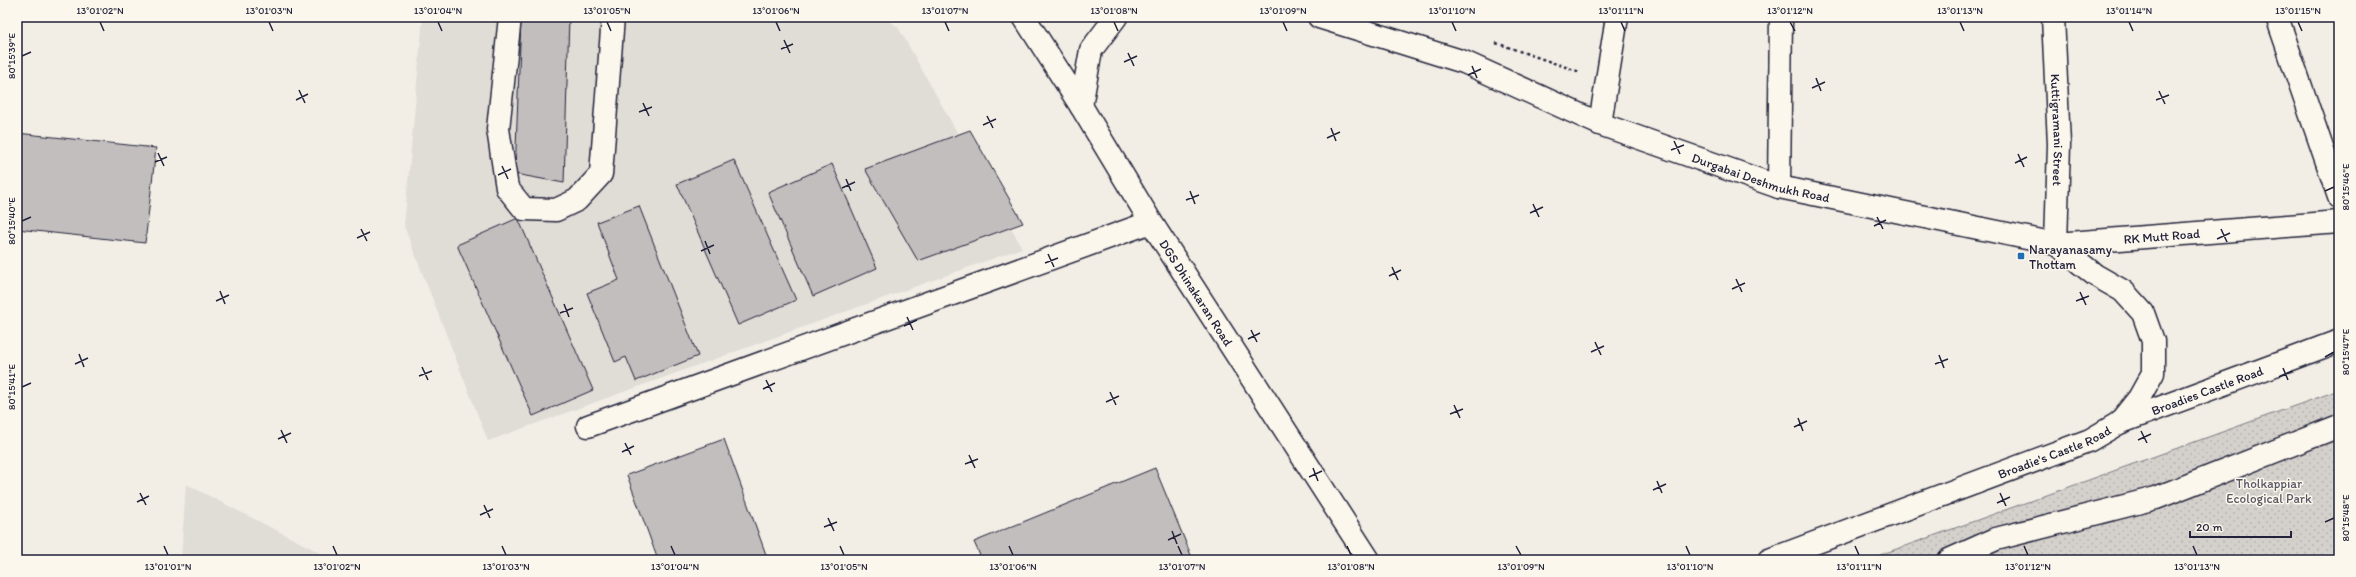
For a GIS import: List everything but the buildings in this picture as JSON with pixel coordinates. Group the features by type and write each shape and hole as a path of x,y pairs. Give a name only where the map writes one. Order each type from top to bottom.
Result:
{"main road":[{"path":"510,17 498,129 507,188 524,209 556,210 577,200 601,174 613,17"},
{"path":"1024,17 1081,106"},
{"path":"1081,106 1091,50 1116,17"},
{"name":"Durgabai Deshmukh Road","path":"1319,17 1464,62 1600,124 1779,187 2056,244"},
{"path":"1600,124 1617,17"},
{"path":"1779,187 1781,17"},
{"name":"Kuttigramani Street","path":"2053,17 2059,144 2056,244"},
{"path":"2277,17 2339,197"},
{"name":"DGS Dhinakaran Road","path":"1081,106 1151,222 1368,560"},
{"path":"588,426 1151,222"},
{"name":"RK Mutt Road","path":"2056,244 2339,222"},
{"name":"Broadie's Castle Road","path":"1769,560 2090,440 2119,423 2139,398 2152,373 2153,341 2143,313 2123,291 2096,275 2056,244"},
{"name":"Broadies Castle Road","path":"2119,423 2339,341"},
{"path":"1949,560 1996,539 2156,498 2339,426"}],"path":[{"path":"1492,41 1607,81"}],"shaded area":[{"path":"423,17 884,17 898,27 1022,248 488,441 404,226"},
{"path":"186,484 334,560 181,560"}],"green space":[{"name":"Tholkappiar Ecological Park","path":"2339,390 2339,560 1882,560 1880,555"}],"place":[{"name":"Narayanasamy Thottam","path":"2021,256"}]}
